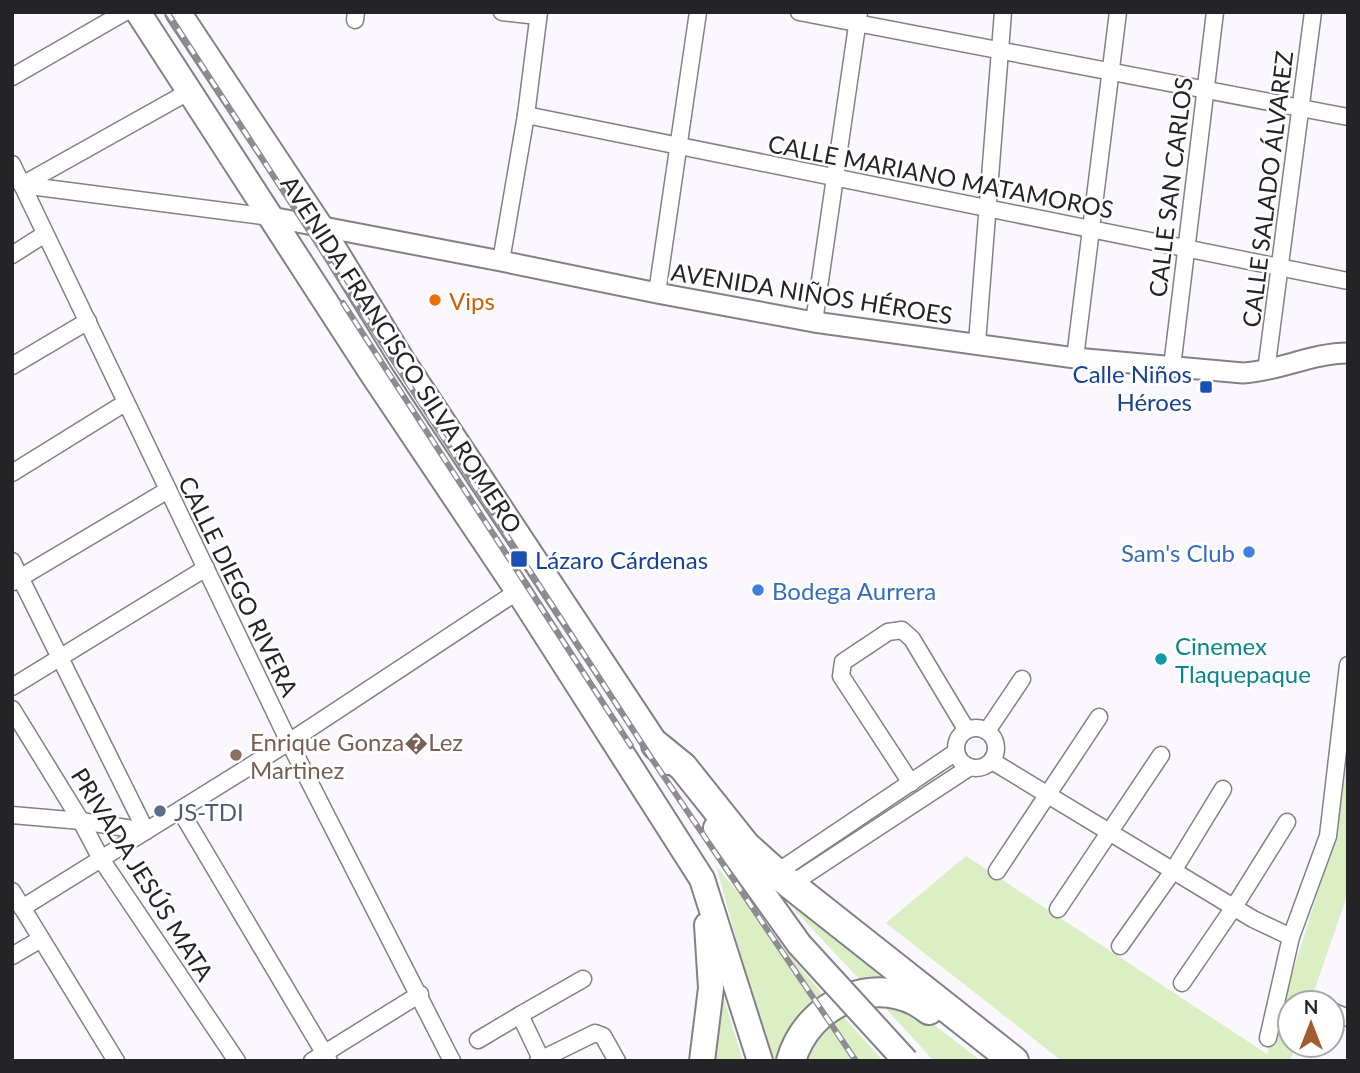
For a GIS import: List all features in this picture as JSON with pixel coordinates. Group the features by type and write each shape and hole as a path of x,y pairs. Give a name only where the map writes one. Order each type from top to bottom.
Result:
{"highway":[{"path":"656,745 683,766 746,846 783,879 1014,1061"},
{"path":"791,1061 799,1039 819,1016 841,1001 873,992 895,993 918,1001 991,1061"}],"main road":[{"name":"AVENIDA FRANCISCO SILVA ROMERO","path":"138,12 371,372 518,591 702,879 760,1061"},
{"name":"AVENIDA FRANCISCO SILVA ROMERO","path":"178,12 320,226 402,360 656,745 799,944 906,1061"},
{"path":"702,879 711,988 702,1061"}],"street":[{"path":"12,77 125,12"},
{"path":"501,261 526,115 538,14 502,12"},
{"path":"657,293 698,12"},
{"path":"799,12 859,17 999,50 1348,117"},
{"path":"977,343 1003,12"},
{"path":"1075,358 1118,12"},
{"name":"CALLE SAN CARLOS","path":"1172,367 1215,12"},
{"name":"CALLE SALADO ÁLVAREZ","path":"1266,371 1313,12"},
{"path":"814,322 859,17"},
{"path":"22,186 190,90"},
{"name":"CALLE MARIANO MATAMOROS","path":"526,115 1348,281"},
{"name":"CALLE DIEGO RIVERA","path":"12,164 289,742 452,1061"},
{"path":"22,186 271,217"},
{"name":"AVENIDA NIÑOS HÉROES","path":"271,217 814,322 1075,358 1243,373 1266,371 1319,357 1348,354"},
{"path":"12,255 45,234"},
{"path":"12,366 88,321"},
{"path":"12,473 125,402"},
{"path":"16,580 167,490"},
{"path":"12,561 16,580 146,831"},
{"path":"12,687 206,568"},
{"path":"22,908 289,742 518,591"},
{"path":"911,783 841,676 843,662 888,632 902,630 912,639 966,729"},
{"path":"1268,1038 1291,937 1328,836 1348,665"},
{"path":"987,730 1022,679"},
{"name":"PRIVADA JESÚS MATA","path":"12,709 81,821 101,859 237,1061"},
{"path":"998,871 1099,717"},
{"path":"783,879 869,832 970,767 982,767 992,761 996,751 995,739 987,730 976,727 966,729 957,740 956,752 961,761 970,767"},
{"path":"783,879 861,817 956,752"},
{"path":"1058,909 1161,755"},
{"path":"992,761 1234,908 1291,937"},
{"path":"1120,946 1173,870 1223,789"},
{"path":"180,810 322,1058 420,994"},
{"path":"12,815 81,821 146,831"},
{"path":"861,817 869,832"},
{"path":"1182,983 1234,908 1287,822"},
{"path":"12,891 116,1061"},
{"path":"12,956 41,939"},
{"path":"478,1040 583,979"},
{"path":"520,1015 539,1060 598,1033 603,1036 617,1061"}],"green space":[{"path":"1348,738 1348,893 1315,989 1287,989 1335,837"},
{"path":"743,855 899,980 861,981"},
{"path":"966,856 1267,1054 1276,1025 1276,1059 1291,1059 1290,1061 1062,1061 886,923"},
{"path":"716,866 823,995 795,1024 778,1061 770,1061"},
{"path":"721,989 743,1061 711,1061"},
{"path":"880,1002 924,1017 981,1061 934,1061"},
{"path":"839,1012 883,1061 799,1061"}],"railway":[{"path":"167,12 650,756 856,1061"},
{"path":"343,303 631,746"}],"place":[{"name":"Vips","path":"435,300"},
{"name":"Calle Niños Héroes","path":"1206,387"},
{"name":"Sam's Club","path":"1249,552"},
{"name":"Lázaro Cárdenas","path":"519,559"},
{"name":"Bodega Aurrera","path":"758,590"},
{"name":"Cinemex Tlaquepaque","path":"1161,659"},
{"name":"Enrique Gonza�Lez Martinez","path":"236,755"},
{"name":"JS-TDI","path":"160,811"}]}
